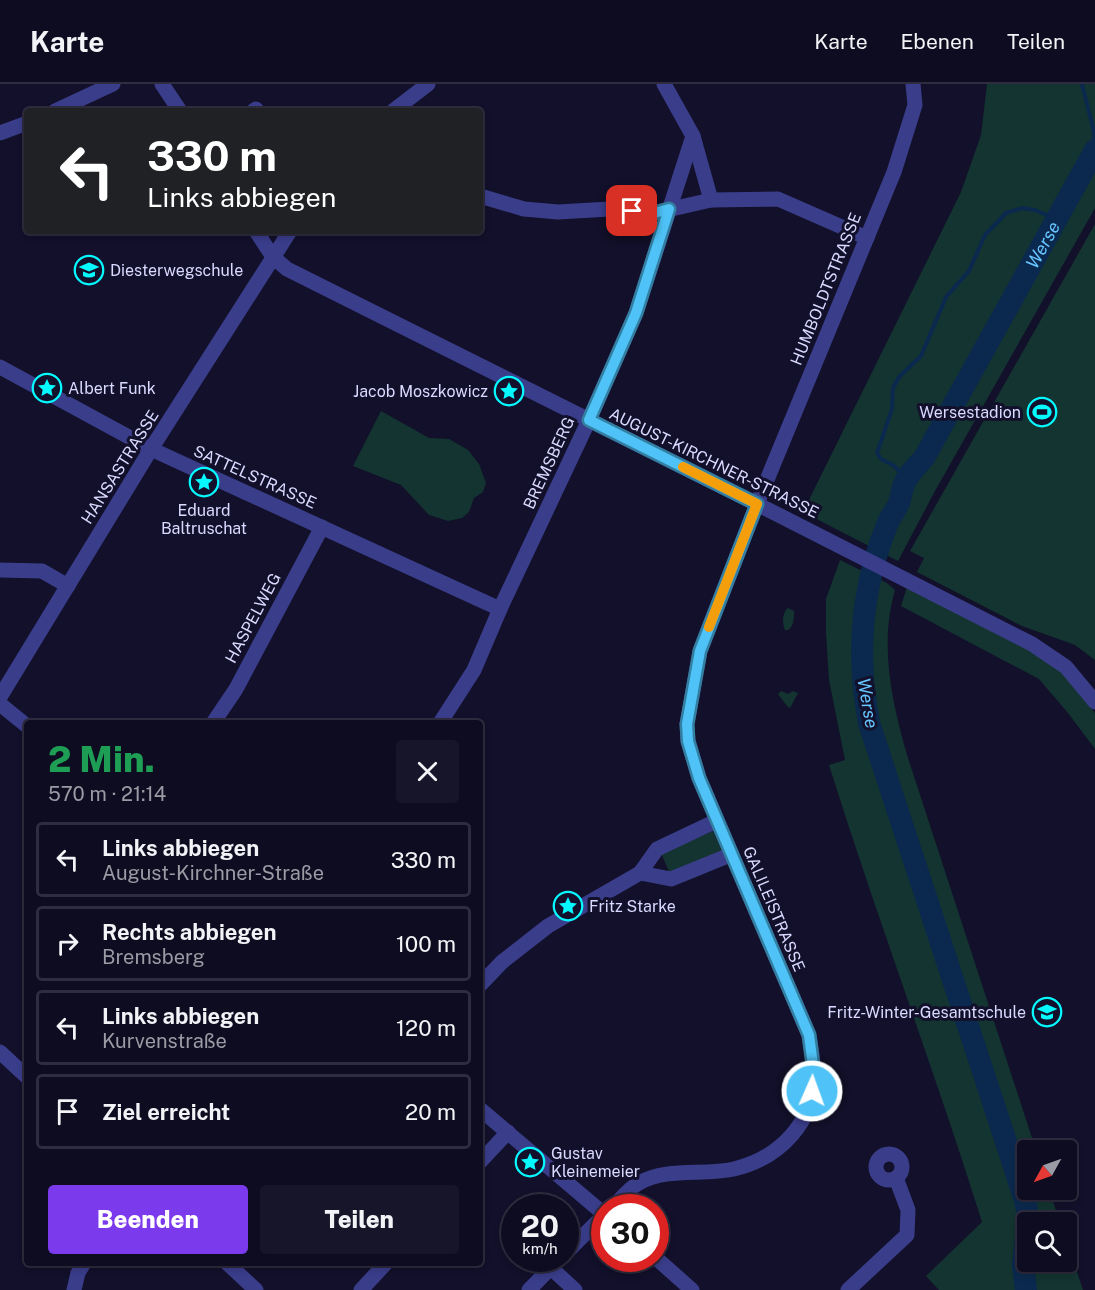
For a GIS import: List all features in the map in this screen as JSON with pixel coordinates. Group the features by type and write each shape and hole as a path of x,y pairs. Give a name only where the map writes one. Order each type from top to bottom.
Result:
{"street":[{"path":"61,108 113,84"},
{"path":"162,84 178,108"},
{"path":"397,108 428,84"},
{"path":"664,84 693,136 711,200"},
{"name":"HUMBOLDTSTRASSE","path":"757,504 894,172 915,105 913,84"},
{"path":"0,134 24,124"},
{"name":"BREMSBERG","path":"442,720 474,670 636,313 693,136"},
{"path":"483,197 524,209 558,212 610,209 654,213 711,200 778,199 867,237"},
{"path":"258,234 273,257"},
{"name":"HANSASTRASSE","path":"0,697 151,449 288,234"},
{"name":"AUGUST-KIRCHNER-STRASSE","path":"273,257 287,269 856,554 1055,657 1078,679 1095,702"},
{"name":"SATTELSTRASSE","path":"0,367 151,449 500,609"},
{"name":"GALILEISTRASSE","path":"626,1194 637,1183 656,1176 734,1169 772,1154 796,1132 809,1109 814,1073 809,1035 716,821 692,758 688,741 687,724 700,651 757,504"},
{"name":"HASPELWEG","path":"215,720 236,689 322,527"},
{"path":"0,570 42,571 68,586"},
{"path":"0,704 24,724"},
{"path":"483,981 502,962 548,926 640,873 657,849 716,821"},
{"path":"640,873 671,879 730,855"},
{"path":"0,1052 24,1074"},
{"path":"483,1111 591,1203"},
{"path":"483,1159 508,1132"},
{"path":"848,1290 907,1234 908,1210 896,1178"},
{"path":"579,1240 591,1227"},
{"path":"74,1290 82,1266"},
{"path":"231,1266 256,1290"},
{"path":"361,1290 383,1266"},
{"path":"669,1270 692,1290"},
{"path":"529,1290 547,1272"},
{"path":"562,1272 575,1290"}],"green space":[{"path":"987,84 1095,84 1095,208 935,491 898,561 803,512 961,192 981,135"},
{"name":"Wersestadion","path":"1095,224 1095,660 1075,645 1022,626 917,572 924,558 910,551"},
{"path":"381,411 429,438 449,439 468,450 479,464 486,483 483,492 474,498 469,512 462,518 448,521 429,515 401,485 353,466"},
{"path":"840,560 887,583 895,590 888,632 889,673 907,755 1033,1140 1017,1140 1017,1200 1052,1200 1057,1212 1017,1212 1017,1272 1077,1272 1083,1290 939,1290 926,1276 982,1222 829,765 845,760 829,680 826,599"},
{"path":"907,587 1031,650 1062,672 1095,713 1095,749 1039,679 901,606"},
{"path":"788,608 794,611 794,619 790,629 785,630 783,618"},
{"path":"781,691 788,694 793,691 798,693 790,708 778,694"},
{"path":"713,831 722,851 670,874 661,853"}],"waterway":[{"path":"1082,84 1094,132 1094,152"},
{"name":"Werse","path":"1026,1290 1023,1266 1028,1215 1025,1200 869,723 863,672 863,622 871,573 878,549 888,522 899,503 904,483 924,458 1095,150"},
{"path":"907,479 893,465 881,459 877,453 892,409 893,388 899,377 921,356 946,297 969,271 985,235 1006,213 1022,208 1035,210 1056,219"}],"slow traffic":[{"path":"683,467 757,504 709,627"}],"place":[{"name":"Diesterwegschule","path":"89,270"},
{"name":"Albert Funk","path":"47,388"},
{"name":"Jacob Moszkowicz","path":"509,391"},
{"name":"Wersestadion","path":"1042,412"},
{"name":"Eduard Baltruschat","path":"204,482"},
{"name":"Fritz Starke","path":"568,906"},
{"name":"Fritz-Winter-Gesamtschule","path":"1047,1012"},
{"name":"Gustav Kleinemeier","path":"530,1162"}],"route":[{"path":"632,211 654,213 669,209 636,313 589,420 757,504 700,651 687,724 688,741 699,778 730,855 809,1035 814,1073 812,1091"}]}
